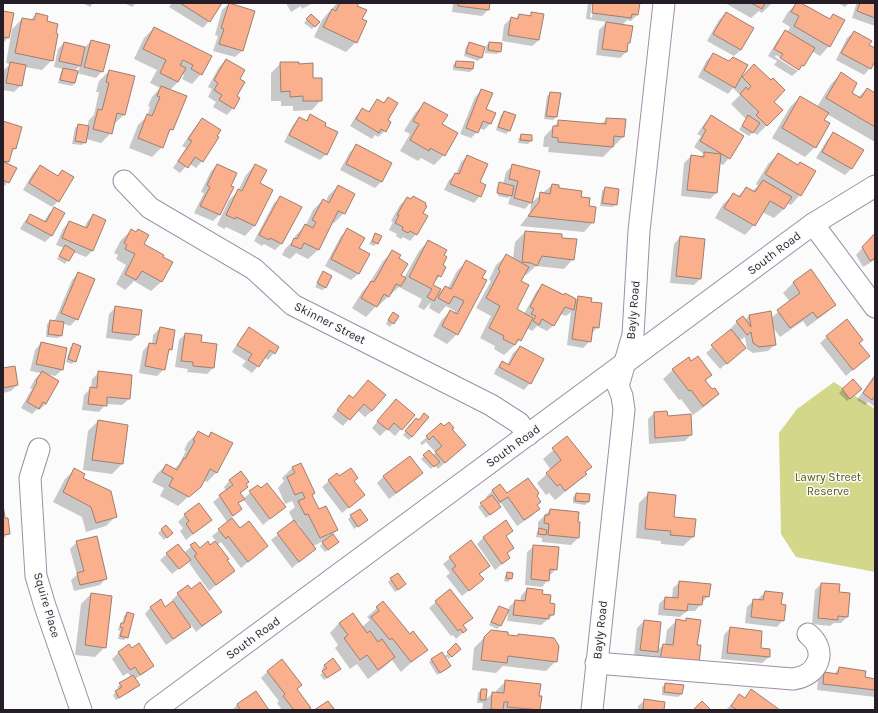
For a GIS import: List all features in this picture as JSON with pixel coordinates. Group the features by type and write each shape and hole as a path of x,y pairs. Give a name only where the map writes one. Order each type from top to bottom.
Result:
{"street":[{"name":"Bayly Road","path":"592,710 624,410 622,396 618,386 633,335 639,231 664,3"},
{"name":"Skinner Street","path":"124,181 150,208 254,269 293,305 491,405 519,423 528,435"},
{"name":"South Road","path":"155,710 813,224 875,186"},
{"path":"813,224 875,307"},
{"name":"Squire Place","path":"38,449 30,478 36,576 81,710"},
{"path":"596,663 793,679 799,678 813,671 818,661 817,646 812,637 808,634"}],"green space":[{"name":"Lawry Street Reserve","path":"834,382 875,409 875,572 796,557 781,534 779,433 797,409"}],"building":[{"path":"180,3 222,3 210,22"},
{"path":"229,3 255,11 243,51 219,44 224,29 221,28"},
{"path":"340,3 359,3 357,6 367,10 362,19 367,21 357,43 323,27 332,9 336,11"},
{"path":"458,3 490,3 489,10 458,6"},
{"path":"593,3 640,3 638,15 632,14 631,18 592,13"},
{"path":"751,3 765,3 762,9"},
{"path":"796,3 801,3 830,19 833,14 845,20 830,47 794,26 799,16 791,12"},
{"path":"860,3 875,3 875,18 857,11"},
{"path":"3,11 14,13 9,38 3,37"},
{"path":"531,12 544,14 539,40 508,35 511,17 518,19 519,14 531,16"},
{"path":"726,12 754,28 741,50 713,34"},
{"path":"36,13 48,16 47,21 58,24 56,33 58,34 53,61 15,53 22,18 34,20"},
{"path":"311,14 320,22 315,27 306,19"},
{"path":"606,22 633,26 627,52 602,49"},
{"path":"154,27 212,56 202,75 191,69 193,65 183,60 180,65 186,68 178,82 160,73 166,60 143,49"},
{"path":"785,30 815,48 804,66 802,65 799,70 780,58 783,54 774,49"},
{"path":"854,31 872,41 869,45 875,48 875,61 871,69 841,53"},
{"path":"91,40 110,45 103,72 84,67"},
{"path":"64,42 85,47 81,66 59,61"},
{"path":"469,42 485,47 482,58 466,53"},
{"path":"489,42 502,43 501,52 488,50"},
{"path":"713,53 729,61 733,57 748,65 735,88 704,70"},
{"path":"226,59 245,70 240,79 245,82 237,96 240,98 234,109 219,100 222,95 214,90 218,83 214,80"},
{"path":"456,61 474,62 473,69 455,67"},
{"path":"10,62 26,65 22,86 6,83"},
{"path":"280,62 299,62 299,64 313,63 313,78 322,78 322,101 303,101 303,96 290,97 290,91 281,92"},
{"path":"754,64 771,80 773,78 785,90 774,102 783,110 767,126 756,115 759,112 740,94 746,87 748,90 751,86 742,77"},
{"path":"63,68 78,71 75,83 60,80"},
{"path":"109,70 135,76 125,115 117,113 112,134 93,129 98,109 102,110 109,83 106,82"},
{"path":"841,72 857,83 852,93 861,98 867,88 875,93 875,127 826,98"},
{"path":"161,86 187,96 173,130 170,129 163,148 138,138 147,114 152,116 160,97 157,96"},
{"path":"481,89 493,93 486,109 496,113 491,124 483,121 478,133 466,128"},
{"path":"550,92 561,93 557,117 546,116"},
{"path":"800,96 829,113 824,120 830,123 816,148 782,128"},
{"path":"388,97 398,103 388,120 391,122 386,132 381,129 379,133 356,119 362,108 369,112 377,99 384,103"},
{"path":"424,102 448,115 442,124 458,133 445,156 430,148 429,151 410,140 419,124 413,121"},
{"path":"504,111 516,115 510,131 498,127"},
{"path":"310,114 326,123 325,126 338,132 327,155 289,135 299,117 307,121"},
{"path":"711,115 744,136 730,159 700,141 706,130 703,128"},
{"path":"748,115 760,123 753,133 742,126"},
{"path":"202,118 221,130 217,136 219,137 203,162 195,157 188,168 178,161 192,141 188,139"},
{"path":"606,118 626,119 624,137 614,136 613,147 558,142 558,138 552,137 553,126 558,126 558,120 606,124"},
{"path":"3,121 22,127 16,149 13,148 9,162 3,161"},
{"path":"78,124 89,126 86,143 75,141"},
{"path":"833,132 864,150 852,169 822,152"},
{"path":"521,134 532,135 532,141 520,140"},
{"path":"356,144 392,163 382,182 346,164"},
{"path":"704,152 721,154 717,193 687,190 691,155 704,157"},
{"path":"778,153 798,165 800,162 816,171 801,196 765,174"},
{"path":"467,155 488,164 480,182 486,185 481,197 450,184 455,173 459,174"},
{"path":"4,162 17,168 9,183 3,180"},
{"path":"217,164 237,173 231,186 234,187 220,215 200,206 210,187 207,185"},
{"path":"255,164 267,170 260,183 273,190 255,226 236,217 235,219 226,215 238,189 242,191"},
{"path":"512,164 540,171 532,203 514,198 518,181 509,179"},
{"path":"40,165 58,176 62,170 74,177 59,202 29,183"},
{"path":"763,180 792,197 784,209 770,201 755,226 724,208 733,193 740,197 746,187 755,192"},
{"path":"499,182 514,186 512,196 497,193"},
{"path":"552,184 559,185 559,188 582,191 581,197 590,198 589,206 596,207 594,223 528,216 539,202 540,192 550,194"},
{"path":"338,185 355,194 345,214 338,211 319,250 304,243 301,249 291,245 294,238 297,239 305,224 313,228 316,222 312,220 323,199 329,203"},
{"path":"605,187 619,189 617,205 602,203"},
{"path":"280,196 302,207 282,244 270,238 269,240 259,235"},
{"path":"413,196 426,203 425,205 427,206 423,213 428,216 417,235 410,231 408,233 402,230 403,227 395,223 399,215 397,215 407,197 411,199"},
{"path":"54,207 65,213 52,236 26,222 30,214 46,222"},
{"path":"93,214 106,220 93,251 62,238 69,221 87,228"},
{"path":"347,228 365,238 359,248 370,254 359,274 331,259"},
{"path":"131,229 136,232 138,229 149,235 144,244 164,255 163,257 173,262 162,282 142,271 136,280 125,274 135,254 125,249 127,245 124,243"},
{"path":"525,231 562,234 562,238 577,239 574,260 542,256 537,266 531,263 522,262"},
{"path":"375,233 382,236 378,244 372,241"},
{"path":"875,233 875,258 870,261 862,247"},
{"path":"680,236 705,239 701,279 676,276"},
{"path":"428,240 447,250 444,255 447,257 443,265 446,267 441,277 438,275 433,285 441,289 434,301 427,297 432,289 409,277"},
{"path":"65,245 75,251 69,261 59,256"},
{"path":"392,250 401,255 399,258 408,264 401,275 406,278 401,286 396,284 389,297 384,294 377,307 361,298 371,281 374,282"},
{"path":"506,254 529,267 521,281 529,285 517,309 533,318 521,341 518,339 515,345 503,339 504,336 489,328 500,306 486,298 500,271 498,269"},
{"path":"466,260 486,271 482,278 487,280 458,335 442,326 450,310 457,314 464,301 454,296 449,304 438,298 445,286 451,289"},
{"path":"811,269 836,305 817,318 813,312 790,328 777,310 800,293 793,282"},
{"path":"323,271 332,276 326,288 317,283"},
{"path":"78,272 95,279 78,320 61,313"},
{"path":"542,284 576,299 574,310 565,307 554,326 542,319 539,325 533,321 536,316 531,314 534,309 530,307"},
{"path":"578,296 592,298 591,302 602,303 599,328 593,327 591,342 572,339"},
{"path":"115,306 142,310 139,335 112,332"},
{"path":"771,311 776,345 759,347 753,343 751,332 747,335 736,321 743,316 751,327 749,315"},
{"path":"393,312 399,316 394,324 388,320"},
{"path":"847,319 863,340 859,343 870,356 853,370 826,336"},
{"path":"50,320 64,322 62,336 48,334"},
{"path":"160,327 175,330 172,350 169,349 165,370 145,366 149,343 156,344"},
{"path":"249,327 279,347 275,354 270,350 259,367 248,360 252,354 237,345"},
{"path":"731,329 746,348 727,364 711,345"},
{"path":"185,333 202,335 201,342 217,344 214,368 193,366 193,362 181,361"},
{"path":"41,342 67,348 63,370 36,364"},
{"path":"73,343 81,346 76,362 68,359"},
{"path":"520,346 544,359 531,384 499,367 502,361 509,365"},
{"path":"698,356 712,375 705,380 712,389 715,388 719,394 703,406 672,369 689,357 691,361"},
{"path":"15,366 18,385 3,388 3,368"},
{"path":"42,371 59,381 46,404 43,402 39,409 27,402"},
{"path":"98,371 132,375 130,399 107,397 107,406 88,404 90,387 97,388"},
{"path":"875,376 875,396 872,400 863,393"},
{"path":"853,379 862,389 850,399 842,389"},
{"path":"368,380 386,395 372,411 364,404 350,420 337,410 349,395 353,398"},
{"path":"396,399 415,415 402,430 394,423 388,430 377,421"},
{"path":"667,411 668,416 691,414 692,435 655,438 654,412"},
{"path":"424,413 429,417 412,437 405,431 416,418 419,420"},
{"path":"98,420 128,425 123,464 92,460"},
{"path":"449,422 454,428 452,429 466,445 445,463 435,452 442,446 433,436 429,440 426,436 441,423 444,426"},
{"path":"198,431 209,437 211,432 233,443 217,473 210,469 201,487 189,497 169,486 173,478 162,472 166,464 177,470 195,441 193,440"},
{"path":"567,436 592,467 585,472 587,474 565,491 560,484 557,486 546,473 561,460 552,448"},
{"path":"429,450 440,462 434,467 423,455"},
{"path":"410,456 423,473 396,493 383,476"},
{"path":"301,463 315,493 312,495 319,509 326,506 338,530 320,538 308,514 305,515 298,501 305,498 302,492 295,495 287,477 295,473 292,467"},
{"path":"74,468 85,474 83,478 111,491 117,517 96,523 91,507 63,492"},
{"path":"351,468 358,478 354,481 365,495 349,508 328,480 337,473 339,476"},
{"path":"241,471 249,482 246,484 248,487 240,493 245,499 238,503 242,509 233,516 219,495 233,485 229,480"},
{"path":"528,478 539,493 537,496 541,502 537,505 540,509 524,520 508,497 500,502 492,490 500,484 507,493"},
{"path":"267,483 286,507 270,519 249,491 258,485 261,488"},
{"path":"648,492 676,495 674,517 696,519 694,537 670,535 671,531 645,529"},
{"path":"576,493 590,494 589,502 575,501"},
{"path":"492,495 501,507 490,515 480,503"},
{"path":"199,503 212,520 193,534 186,524 189,521 184,514"},
{"path":"3,504 5,518 8,518 10,534 3,535"},
{"path":"360,509 368,520 358,527 350,515"},
{"path":"550,509 579,512 579,538 548,535 549,524 544,523 545,515 549,515"},
{"path":"232,518 240,528 249,521 268,546 248,562 228,536 226,539 218,529"},
{"path":"294,520 316,549 299,562 277,533"},
{"path":"506,520 513,531 506,536 514,548 507,553 510,558 502,564 483,537"},
{"path":"166,525 173,533 167,538 161,529"},
{"path":"539,528 547,530 546,535 538,534"},
{"path":"333,534 339,542 328,550 322,542"},
{"path":"97,536 107,579 80,585 77,573 84,571 76,541"},
{"path":"471,540 490,566 479,574 484,579 469,591 452,569 456,566 449,557"},
{"path":"208,541 210,545 215,541 229,559 227,560 235,571 216,585 194,556 197,554 190,545 195,542 200,548"},
{"path":"178,544 191,560 179,569 166,553"},
{"path":"533,545 559,547 557,570 550,569 549,581 531,579"},
{"path":"507,572 513,573 512,579 506,578"},
{"path":"398,573 406,584 398,590 390,578"},
{"path":"679,581 711,584 709,597 703,596 702,605 688,604 687,611 664,609 665,597 678,598"},
{"path":"200,582 222,612 202,626 177,593 188,585 191,589"},
{"path":"821,583 840,584 839,592 850,593 848,617 838,616 838,620 818,618"},
{"path":"527,588 543,590 542,594 551,595 550,603 555,604 554,615 549,615 549,619 513,615 515,600 525,601"},
{"path":"450,589 473,618 463,625 467,630 463,633 460,629 458,631 435,601"},
{"path":"765,591 783,593 781,604 786,605 784,621 751,617 753,599 763,600"},
{"path":"91,593 112,596 106,648 85,645"},
{"path":"161,599 165,607 173,601 191,627 173,639 150,607"},
{"path":"383,601 410,634 413,631 428,650 411,662 392,638 390,640 371,617 379,611 376,607"},
{"path":"499,606 509,610 501,626 491,622"},
{"path":"127,612 134,614 128,638 120,636 123,628 120,627 121,623 124,623"},
{"path":"353,613 367,633 370,631 378,642 382,639 395,657 378,670 367,655 360,660 344,638 348,635 339,623"},
{"path":"686,618 701,620 697,645 701,645 699,663 660,660 663,644 673,645 676,619 686,621"},
{"path":"644,620 661,622 658,652 640,650"},
{"path":"730,627 762,631 761,648 770,649 770,657 727,653"},
{"path":"491,630 508,632 508,635 518,636 518,634 554,638 559,646 557,662 508,656 507,663 481,660 484,637"},
{"path":"139,643 154,666 140,675 135,667 130,670 118,652 129,644 132,648"},
{"path":"456,643 461,649 452,657 447,652"},
{"path":"442,652 451,666 440,673 431,659"},
{"path":"333,658 341,669 327,678 322,671 327,668 324,665"},
{"path":"282,659 302,685 297,689 311,708 308,710 294,710 283,696 285,694 267,671"},
{"path":"839,667 866,671 865,677 875,679 875,690 823,684 824,672 838,674"},
{"path":"133,675 140,685 119,698 115,691 122,687 119,683"},
{"path":"505,680 541,684 539,696 542,696 540,710 507,707 508,702 504,702 503,710 491,709 492,692 504,693"},
{"path":"665,683 684,685 682,694 664,692"},
{"path":"481,689 487,689 486,700 480,700"},
{"path":"751,689 780,710 737,710 731,706 739,694 745,698"},
{"path":"256,691 269,710 240,710 237,704"},
{"path":"644,699 665,702 664,710 643,710"},
{"path":"328,701 335,710 314,710"},
{"path":"702,701 711,710 693,710"}]}
